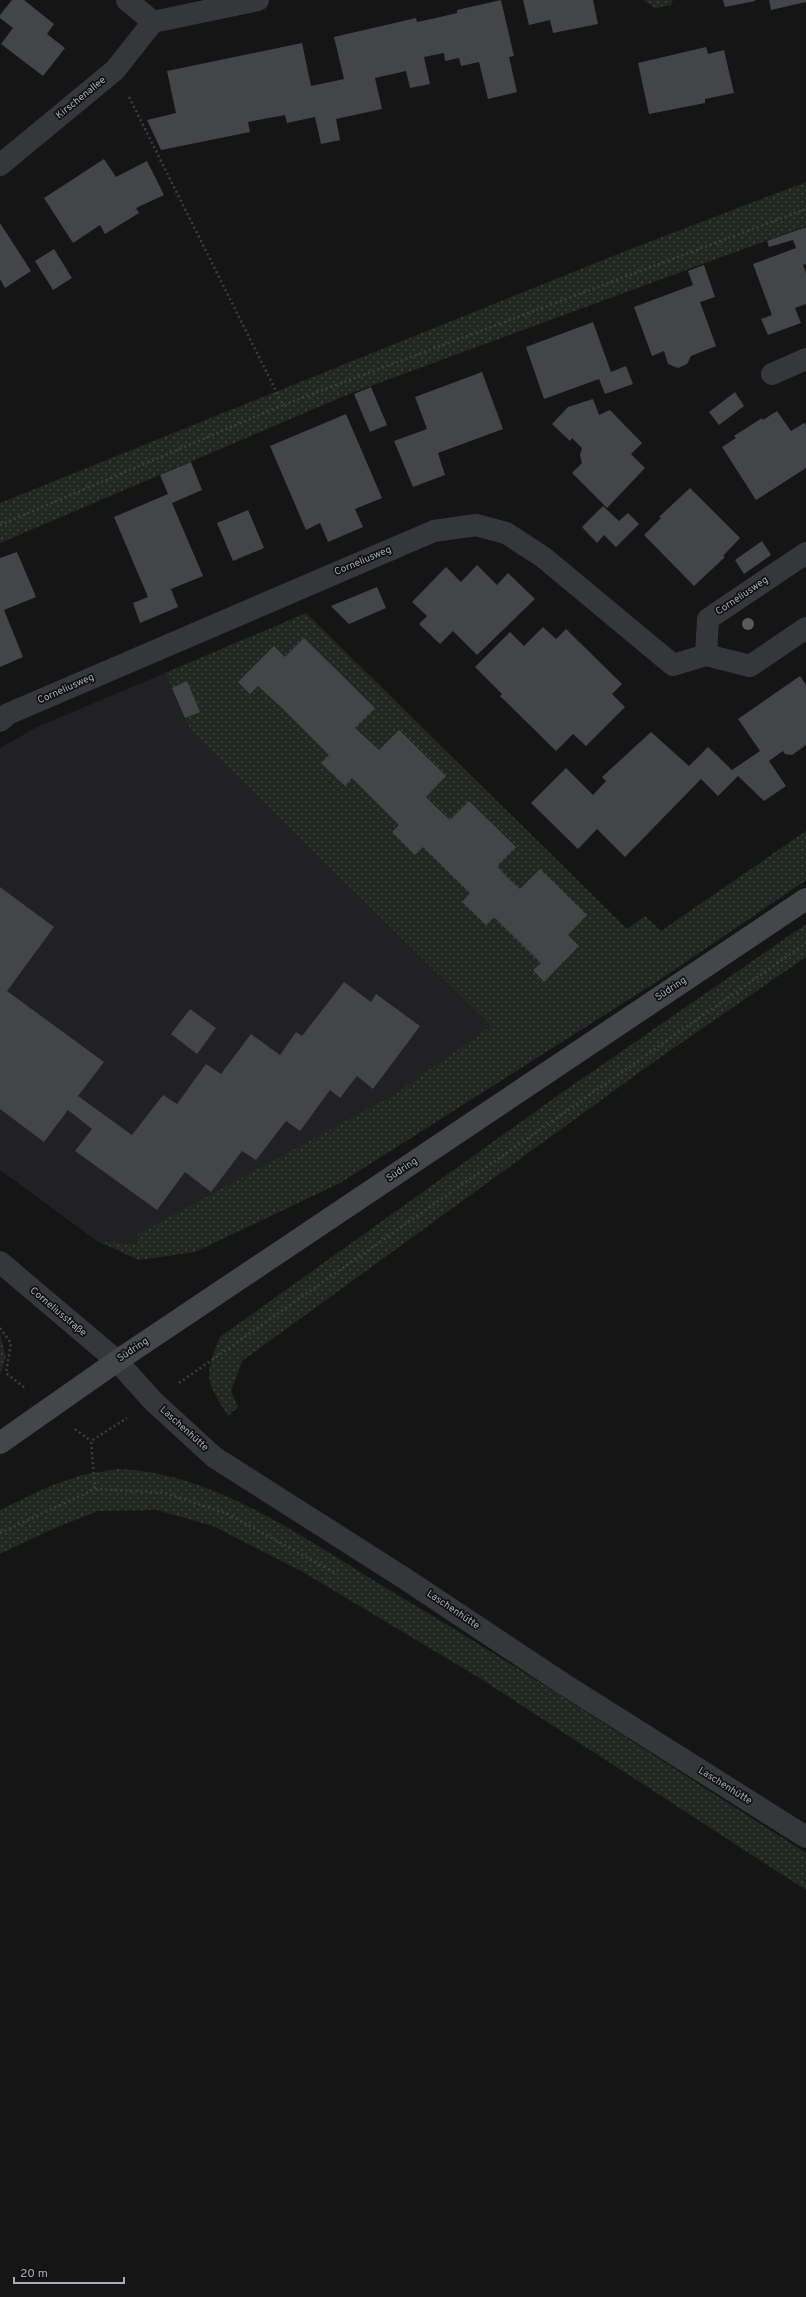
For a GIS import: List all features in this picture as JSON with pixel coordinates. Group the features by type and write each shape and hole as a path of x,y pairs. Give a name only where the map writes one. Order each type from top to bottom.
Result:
{"main road":[{"name":"Südring","path":"0,1442 117,1361 806,899"}],"street":[{"path":"127,0 153,22 258,0"},
{"name":"Kirschenallee","path":"0,165 115,70 153,22"},
{"path":"772,374 806,359"},
{"name":"Corneliusweg","path":"0,721 15,711 434,531 476,525 506,533 543,557 673,665 706,655 708,619 806,553"},
{"path":"706,655 750,666 806,628"},
{"name":"Corneliusstraße","path":"0,1262 117,1361"},
{"name":"Laschenhütte","path":"117,1361 153,1402 214,1457 404,1578 562,1683 806,1837"}],"path":[{"path":"115,70 283,406"},
{"path":"0,525 283,406 806,209"},
{"path":"95,1490 91,1441 153,1402 806,943"},
{"path":"0,1533 95,1490 165,1493 228,1514 338,1575"}],"shaded area":[{"path":"643,0 673,0 671,5 655,8"},
{"path":"806,182 806,226 349,394 0,543 0,503 623,252"},
{"path":"306,613 627,929 645,916 661,931 806,831 806,880 658,981 340,1183 195,1252 139,1260 97,1241 138,1244 137,1235 394,1095 491,1026 190,730 165,673"},
{"path":"165,673 190,730 491,1026 394,1095 138,1244 97,1241 0,1170 0,748 37,727"},
{"path":"806,924 806,957 655,1061 242,1361 231,1391 238,1407 228,1416 211,1386 209,1378 211,1362 220,1337 560,1094"},
{"path":"0,1334 6,1357 0,1375"},
{"path":"118,1469 155,1473 190,1482 226,1496 260,1513 328,1552 496,1655 806,1853 806,1890 478,1677 303,1572 213,1526 157,1510 98,1511 50,1530 0,1554 0,1510 50,1486 82,1475"}],"building":[{"path":"12,0 24,0 54,24 47,34 65,48 43,76 1,44 13,28 0,18 0,15"},
{"path":"501,0 514,56 509,57 517,92 488,99 479,62 461,66 459,58 445,61 444,53 424,57 430,84 410,88 406,71 375,78 382,109 336,119 340,140 321,144 315,117 287,123 285,115 248,122 250,132 161,150 147,120 176,113 167,71 302,43 311,86 344,79 334,37 416,18 417,22 436,18 457,13 457,10"},
{"path":"523,0 593,0 598,24 553,33 550,20 529,25"},
{"path":"723,0 755,0 755,1 725,7"},
{"path":"769,0 806,0 806,2 771,10"},
{"path":"706,47 708,54 724,50 734,93 705,99 705,103 649,114 638,63"},
{"path":"104,159 116,177 147,161 164,195 136,208 139,213 105,234 100,225 73,243 44,198"},
{"path":"0,223 31,271 5,288 0,279"},
{"path":"806,227 806,264 803,265 806,273 806,304 795,308 801,323 768,335 761,319 772,315 753,264 796,248 793,240 769,247 767,241"},
{"path":"54,249 72,278 53,290 35,261"},
{"path":"704,265 715,297 700,302 716,346 691,356 687,364 678,368 668,364 664,351 652,356 634,307 693,285 688,271"},
{"path":"593,322 611,372 626,366 633,384 605,394 599,379 544,399 526,347"},
{"path":"482,372 503,429 438,453 445,475 413,487 394,441 427,429 415,397"},
{"path":"371,387 387,425 370,432 354,394"},
{"path":"735,392 744,406 719,425 709,412"},
{"path":"593,399 599,415 610,410 642,443 631,454 645,468 607,508 572,473 582,463 580,455 582,448 572,438 570,441 552,424 568,407"},
{"path":"777,411 791,431 804,423 806,425 806,468 756,500 722,447 736,438 734,436 762,418 763,420"},
{"path":"346,414 382,498 355,509 363,527 328,542 320,523 306,530 270,446"},
{"path":"191,462 202,490 172,503 203,576 171,589 178,607 140,623 133,603 148,597 114,517 168,494 160,475"},
{"path":"690,488 740,538 723,556 725,557 694,586 644,535 661,518 659,517"},
{"path":"603,506 619,521 628,513 639,524 616,547 604,535 597,543 582,527"},
{"path":"248,510 264,548 233,561 217,523"},
{"path":"762,541 771,555 744,574 735,560"},
{"path":"17,552 36,597 4,610 23,657 0,667 0,558"},
{"path":"477,565 497,585 508,573 535,599 477,655 453,631 440,644 419,624 427,616 412,602 446,567 461,582"},
{"path":"377,587 386,608 349,624 331,606"},
{"path":"543,627 556,639 566,629 622,684 612,694 625,707 586,746 573,734 556,751 500,696 502,694 475,667 510,632 524,646"},
{"path":"304,638 375,708 355,728 379,750 399,730 446,776 426,797 438,809 450,820 469,801 516,847 497,866 508,878 520,889 540,869 587,915 568,935 579,946 544,982 533,970 541,963 494,917 486,925 462,902 470,893 423,847 415,855 392,832 399,825 352,778 345,786 321,763 329,755 282,708 258,686 250,694 238,682 274,646 285,657"},
{"path":"800,676 806,685 806,745 792,755 785,754 783,751 769,761 786,786 764,801 738,776 718,796 701,779 625,857 597,829 578,849 531,803 566,768 593,795 606,781 602,777 651,732 689,766 708,747 732,770 760,751 738,719"},
{"path":"187,681 200,712 185,718 172,688"},
{"path":"0,887 54,927 7,991 104,1062 78,1096 132,1135 163,1095 177,1104 206,1064 221,1074 251,1034 280,1055 296,1032 302,1036 344,982 371,1002 376,994 420,1026 373,1089 357,1076 340,1098 330,1090 300,1131 286,1121 256,1160 242,1151 211,1192 185,1172 157,1210 75,1151 92,1129 68,1110 44,1142 0,1109"},
{"path":"190,1009 216,1028 197,1054 171,1034"}]}
